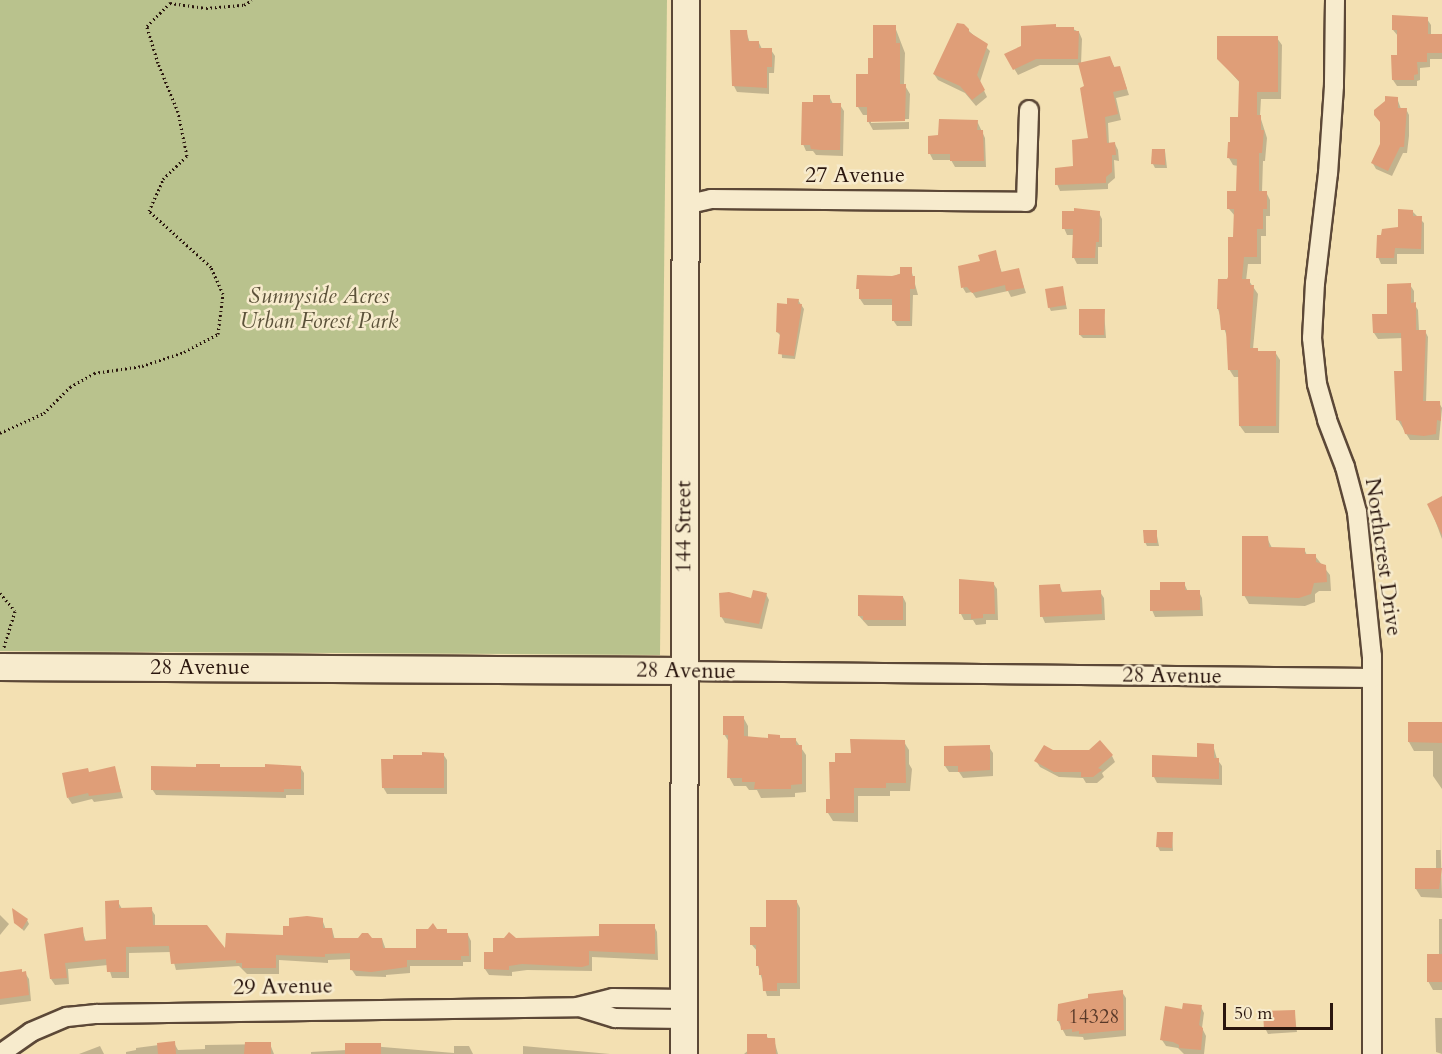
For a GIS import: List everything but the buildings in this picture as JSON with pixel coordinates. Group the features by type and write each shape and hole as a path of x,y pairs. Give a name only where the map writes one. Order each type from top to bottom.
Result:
{"street":[{"name":"144 Street","path":"684,1054 686,0"},
{"name":"Northcrest Drive","path":"1335,0 1329,151 1315,283 1312,338 1317,384 1327,420 1346,467 1357,512 1372,678 1372,1054"},
{"name":"27 Avenue","path":"685,205 711,199 1026,202 1029,110"},
{"name":"28 Avenue","path":"1,660 684,671 1372,678"},
{"name":"29 Avenue","path":"0,1054 31,1032 67,1017 97,1014 577,1007 614,998 684,1009"}],"path":[{"path":"0,433 44,413 70,387 94,373 142,366 184,352 218,334 223,294 211,267 149,212 163,179 187,156 178,112 158,63 147,26 170,3 206,8 244,5 252,0"},
{"path":"0,594 15,610 1,660"}],"green space":[{"name":"Sunnyside Acres Urban Forest Park","path":"0,0 667,0 660,655 0,651"}]}
